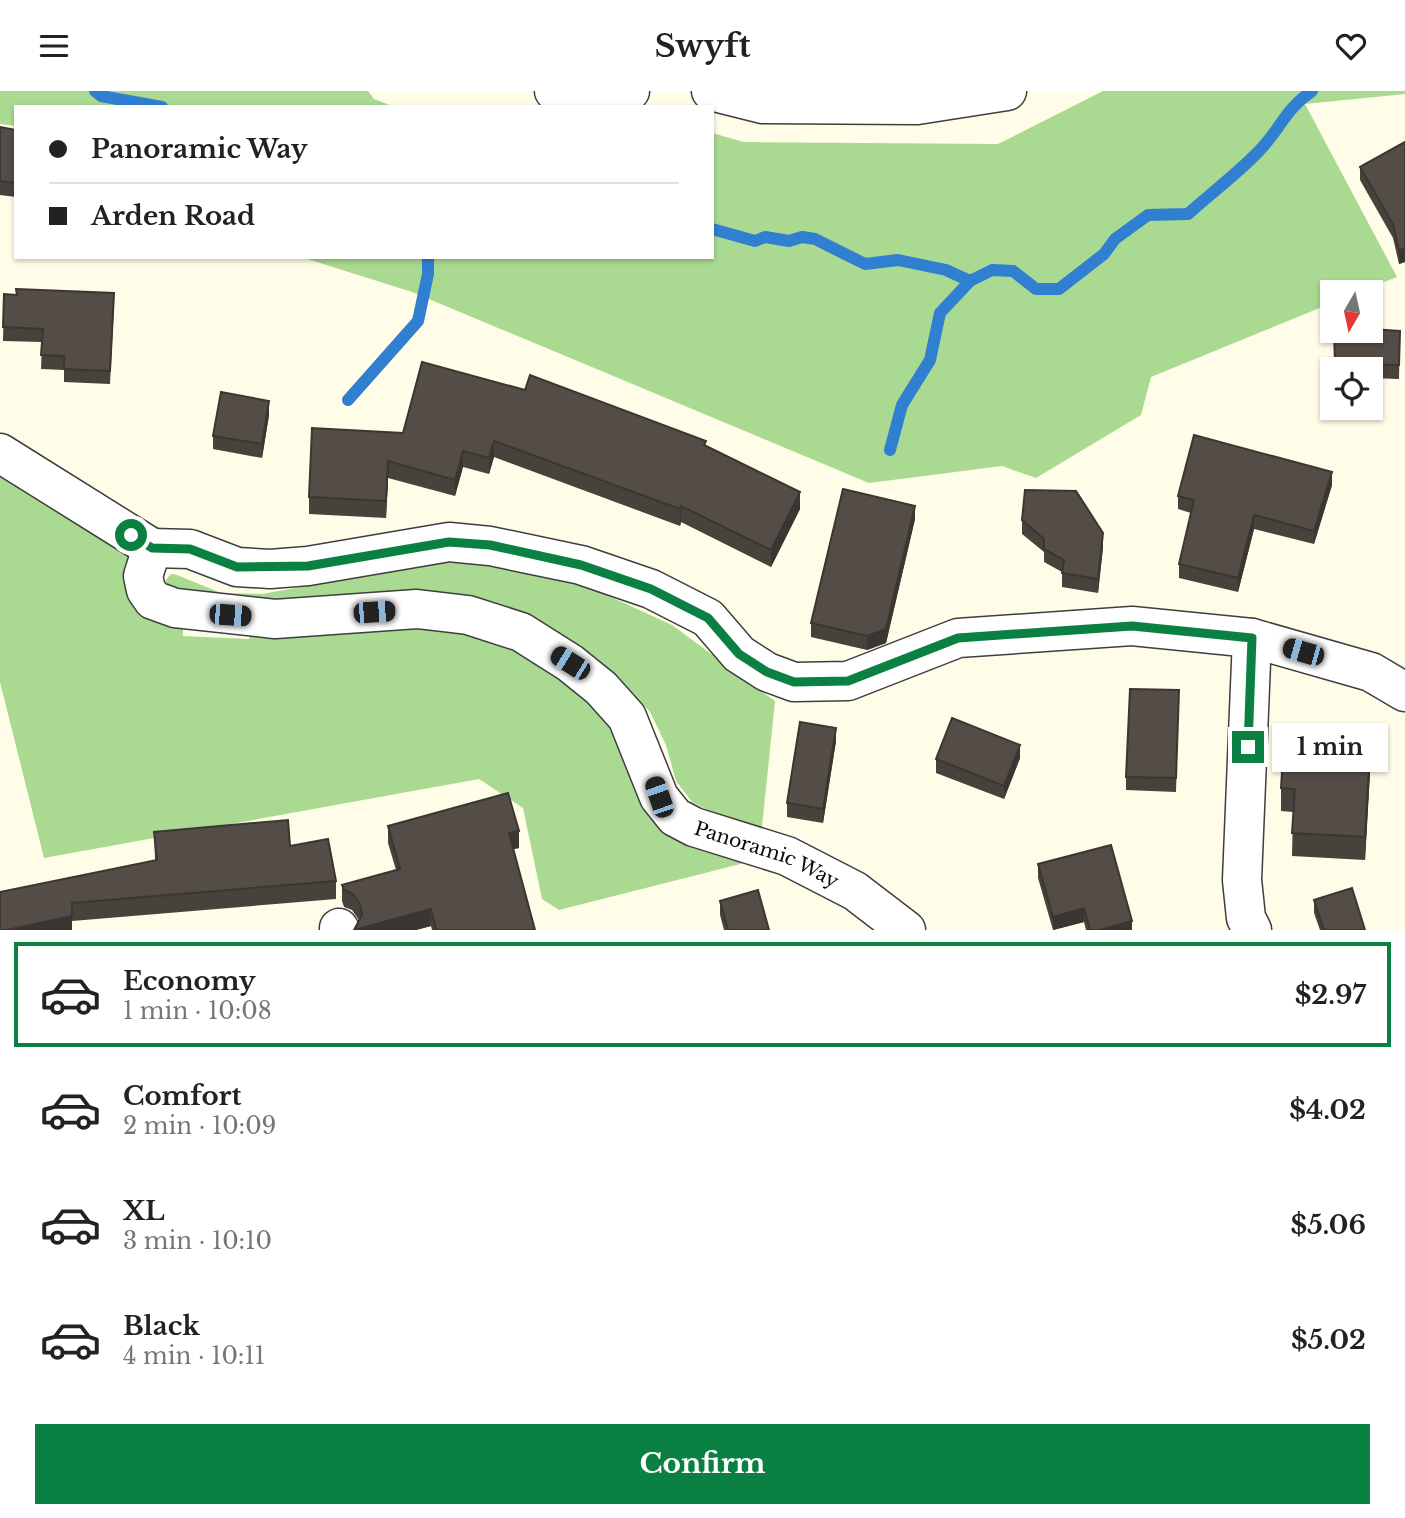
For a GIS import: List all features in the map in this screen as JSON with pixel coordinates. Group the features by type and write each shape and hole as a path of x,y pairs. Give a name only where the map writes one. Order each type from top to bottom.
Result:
{"street":[{"path":"554,91 630,91"},
{"path":"711,91 763,104 903,105 1007,91"},
{"path":"0,453 152,548 190,549 237,567 270,569 308,566 449,542 490,545 581,565 651,589 708,618 748,660 767,672 794,682 848,681 958,638 1132,626 1252,638 1371,672 1405,692"},
{"name":"Panoramic Way","path":"152,548 143,576 146,590 153,600 175,607 275,619 417,608 468,615 521,632 570,663 601,688 626,717 659,797 675,817 694,827 787,856 855,891 906,930"},
{"path":"1252,638 1242,880 1246,918 1252,930"}],"green space":[{"path":"0,91 368,91 374,99 390,105 14,105 14,126 0,124"},
{"path":"1103,91 1405,91 1405,94 1305,104 1397,277 1383,282 1383,280 1320,280 1320,308 1151,377 1141,415 1036,478 1002,466 869,483 412,292 307,259 714,259 714,134 744,142 998,144"},
{"path":"0,467 127,544 133,586 183,619 183,636 249,639 250,627 419,620 536,653 616,723 629,752 649,818 682,837 760,859 559,910 542,899 523,808 479,779 44,858 0,682"},
{"path":"458,559 505,561 587,586 672,625 775,701 762,827 717,815 692,802 676,781 666,745 650,712 631,691 585,652 278,603 231,600 167,587 165,581 171,574 221,593 262,594"}],"building":[{"path":"0,127 14,130 14,183 0,181"},
{"path":"1405,142 1405,249 1399,250 1393,224 1360,167"},
{"path":"16,289 114,293 110,371 64,369 64,356 41,355 43,329 3,327 4,294 17,295"},
{"path":"1383,330 1400,331 1399,365 1383,365 1383,357 1335,357 1334,343 1383,343"},
{"path":"422,362 525,390 530,375 706,441 704,445 800,492 771,550 681,506 680,509 494,441 489,458 463,451 455,480 388,461 386,501 309,497 312,428 403,433"},
{"path":"221,392 269,401 262,444 213,436"},
{"path":"1194,435 1332,472 1314,531 1254,515 1238,578 1179,564 1194,500 1178,496"},
{"path":"843,489 915,506 886,629 867,636 811,623"},
{"path":"1025,490 1076,491 1103,533 1098,579 1062,573 1064,560 1044,549 1044,539 1022,520"},
{"path":"1130,689 1179,690 1176,778 1126,777"},
{"path":"952,718 1020,745 1004,786 936,759"},
{"path":"800,722 836,728 823,809 787,803"},
{"path":"1335,730 1371,732 1365,837 1292,833 1295,789 1281,788 1284,740 1334,743"},
{"path":"508,793 519,831 509,833 535,930 436,930 431,909 354,930 362,915 360,904 342,885 400,869 388,826"},
{"path":"288,820 290,846 328,839 336,881 72,903 72,916 0,930 0,892 157,860 154,832"},
{"path":"1111,845 1132,921 1090,930 1084,908 1053,917 1038,864"},
{"path":"1352,888 1365,930 1324,930 1314,900"},
{"path":"758,890 769,930 728,930 720,901"}],"waterway":[{"path":"95,91 101,96 151,105"},
{"path":"714,230 755,241 765,237 789,241 802,237 815,239 865,264 898,260 946,270 970,281 992,270 1013,271 1036,289 1059,289 1104,254 1115,239 1148,215 1188,214 1250,160 1266,144 1295,105 1312,91"},
{"path":"348,400 418,321 428,274 428,259"},
{"path":"890,450 902,405 930,360 940,313 970,281"}],"route":[{"path":"131,535 152,548 190,549 237,567 270,569 308,566 449,542 490,545 581,565 651,589 708,618 739,654 767,672 794,682 848,681 958,638 1042,630 1132,626 1252,638 1248,747"}]}
